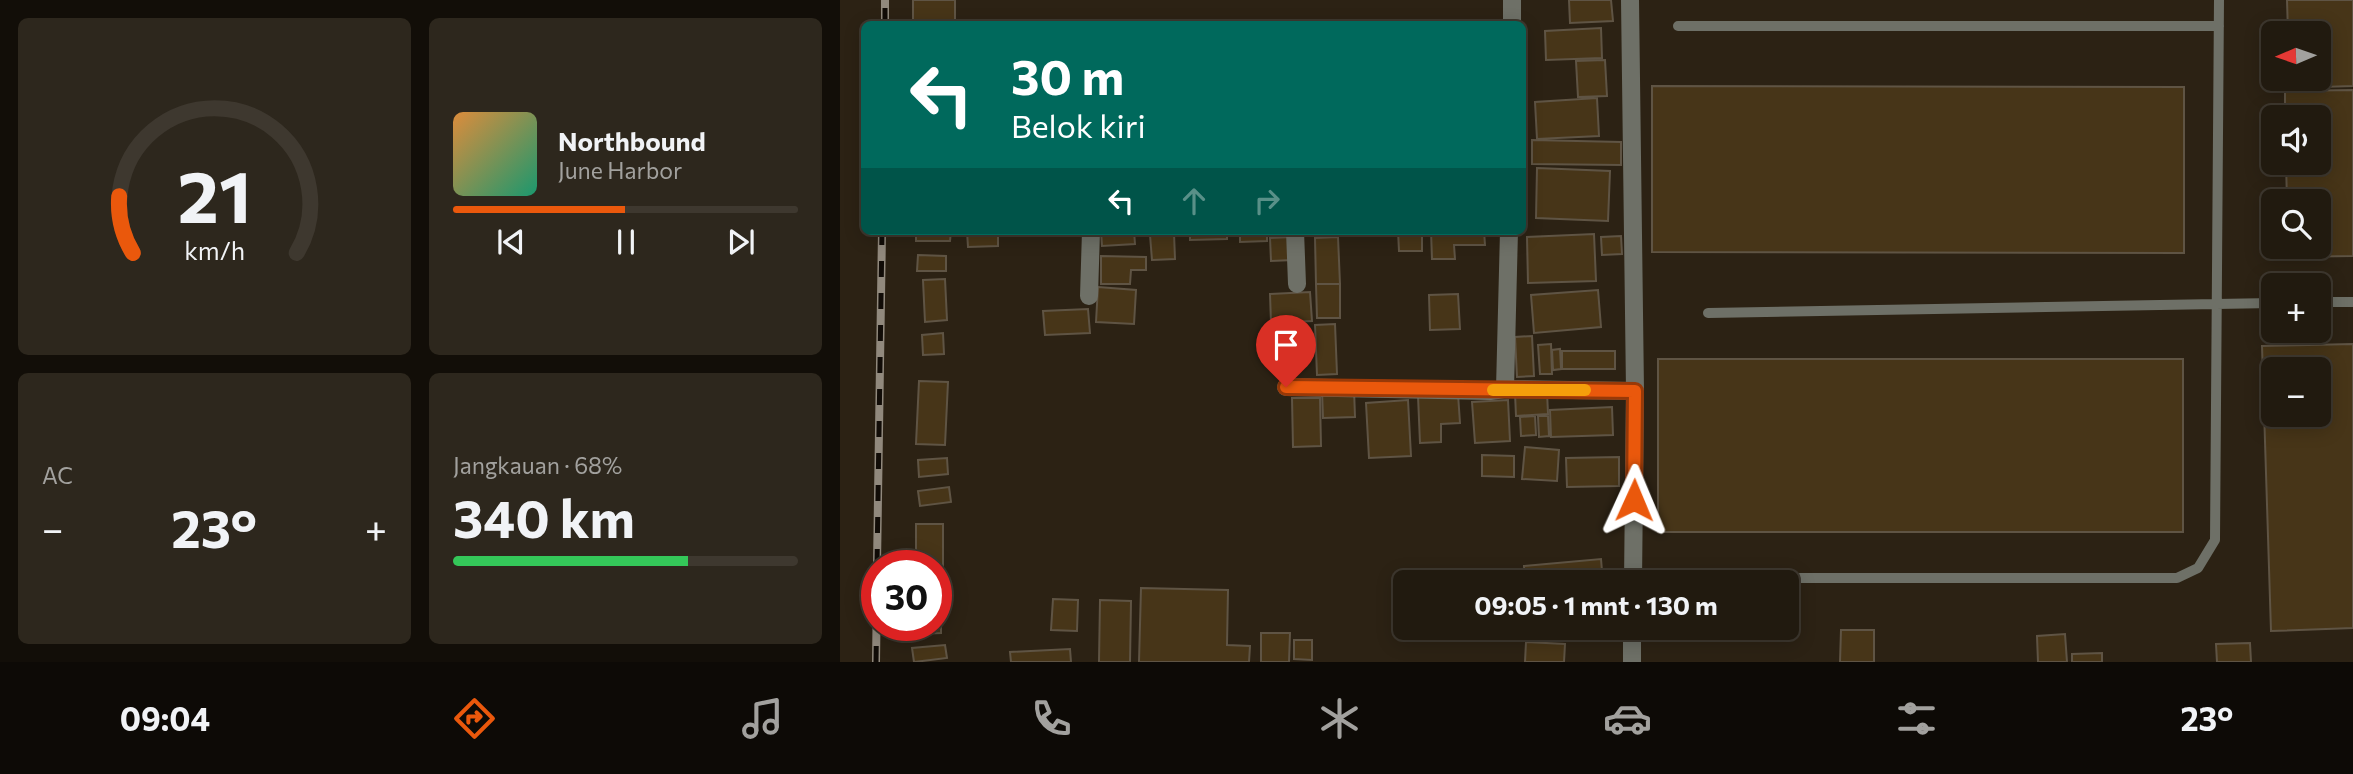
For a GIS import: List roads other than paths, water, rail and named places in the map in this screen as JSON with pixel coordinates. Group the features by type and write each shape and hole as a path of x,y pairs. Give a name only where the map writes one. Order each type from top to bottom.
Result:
{"street":[{"path":"1511,21 1512,0"},
{"path":"1630,0 1635,391 1633,570"},
{"path":"1089,296 1091,235"},
{"path":"1294,235 1297,284"},
{"path":"1505,389 1509,235"},
{"path":"1286,387 1635,391"},
{"path":"1632,640 1632,662"}],"lane":[{"path":"1799,578 2177,578 2198,568 2215,540 2219,0"},
{"path":"1678,26 2219,26"},
{"path":"2331,303 2353,302"},
{"path":"1708,313 2261,303"}],"railway":[{"path":"885,0 885,21"},
{"path":"877,550 882,235"},
{"path":"876,641 876,662"}]}
